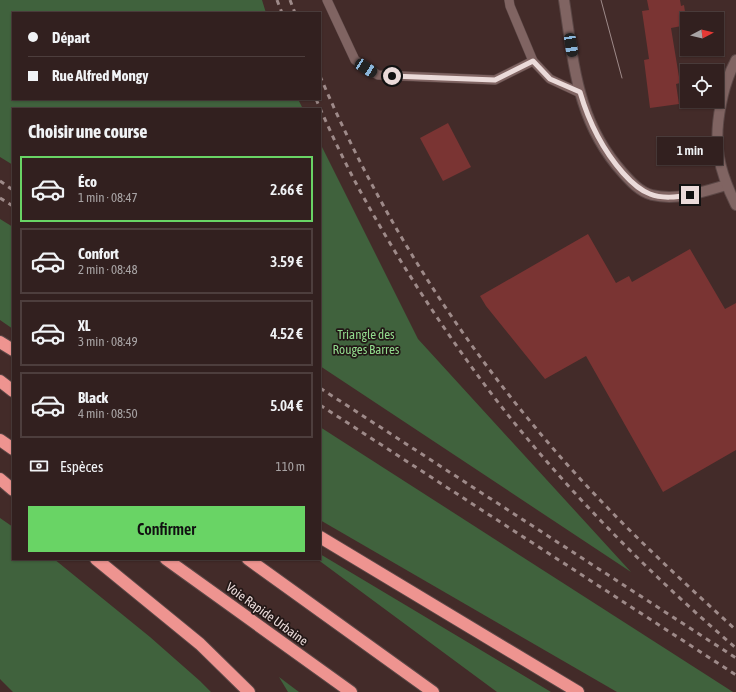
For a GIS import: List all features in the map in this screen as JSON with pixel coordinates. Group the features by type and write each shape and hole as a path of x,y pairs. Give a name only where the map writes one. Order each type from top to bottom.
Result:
{"highway":[{"path":"0,342 12,349"},
{"path":"0,381 12,389"},
{"path":"0,440 12,448"},
{"path":"0,479 12,489"},
{"path":"321,538 578,692"},
{"path":"97,560 200,644 249,692"},
{"name":"Voie Rapide Urbaine","path":"167,560 351,692"},
{"path":"249,560 433,692"}],"street":[{"path":"564,0 580,92 591,126 618,168 640,190 651,195 664,197 690,195 726,184"},
{"path":"736,60 726,82 717,122 717,150 726,184 736,205"}],"lane":[{"path":"327,0 355,60 378,75 495,80 533,61"},
{"path":"509,0 510,6 533,61 550,79 580,92"}],"green space":[{"path":"0,0 262,0 266,12 12,12 12,100 298,100 302,108 12,108 12,164 0,157"},
{"name":"Triangle des Rouges Barres","path":"321,145 418,339 631,572 321,367"},
{"path":"0,219 12,226 12,328 0,320"},
{"path":"321,428 733,692 617,692 321,521"},
{"path":"0,518 12,526 12,560 55,560 150,637 211,692 13,692 0,679"},
{"path":"321,555 551,692 497,692 318,560 321,560"},
{"path":"279,677 299,692 288,692"}],"building":[{"path":"647,0 680,0 681,6 684,5 685,12 680,12 680,26 671,28 680,83 676,84 679,104 650,108 644,60 649,59 642,11 649,10"},
{"path":"448,123 471,167 443,181 420,138"},
{"path":"588,234 616,283 629,276 632,282 690,249 725,309 736,303 736,450 663,492 586,356 545,379 486,306 480,296"}],"tram line":[{"path":"601,0 622,78"}],"railway":[{"path":"277,0 282,12"},
{"path":"290,0 295,12"},
{"path":"321,78 346,134 407,247 441,301 478,354 517,405 558,454 601,501 650,551 736,630"},
{"path":"316,100 320,108"},
{"path":"321,110 352,176 397,254 453,341 497,401 593,513 663,583 736,648"},
{"path":"0,181 12,189"},
{"path":"0,198 12,205"},
{"path":"321,389 736,658"},
{"path":"321,406 736,675"}],"route":[{"path":"392,76 495,80 533,61 550,79 580,92 591,126 608,155 618,168 640,190 651,195 664,197 690,195"}]}
